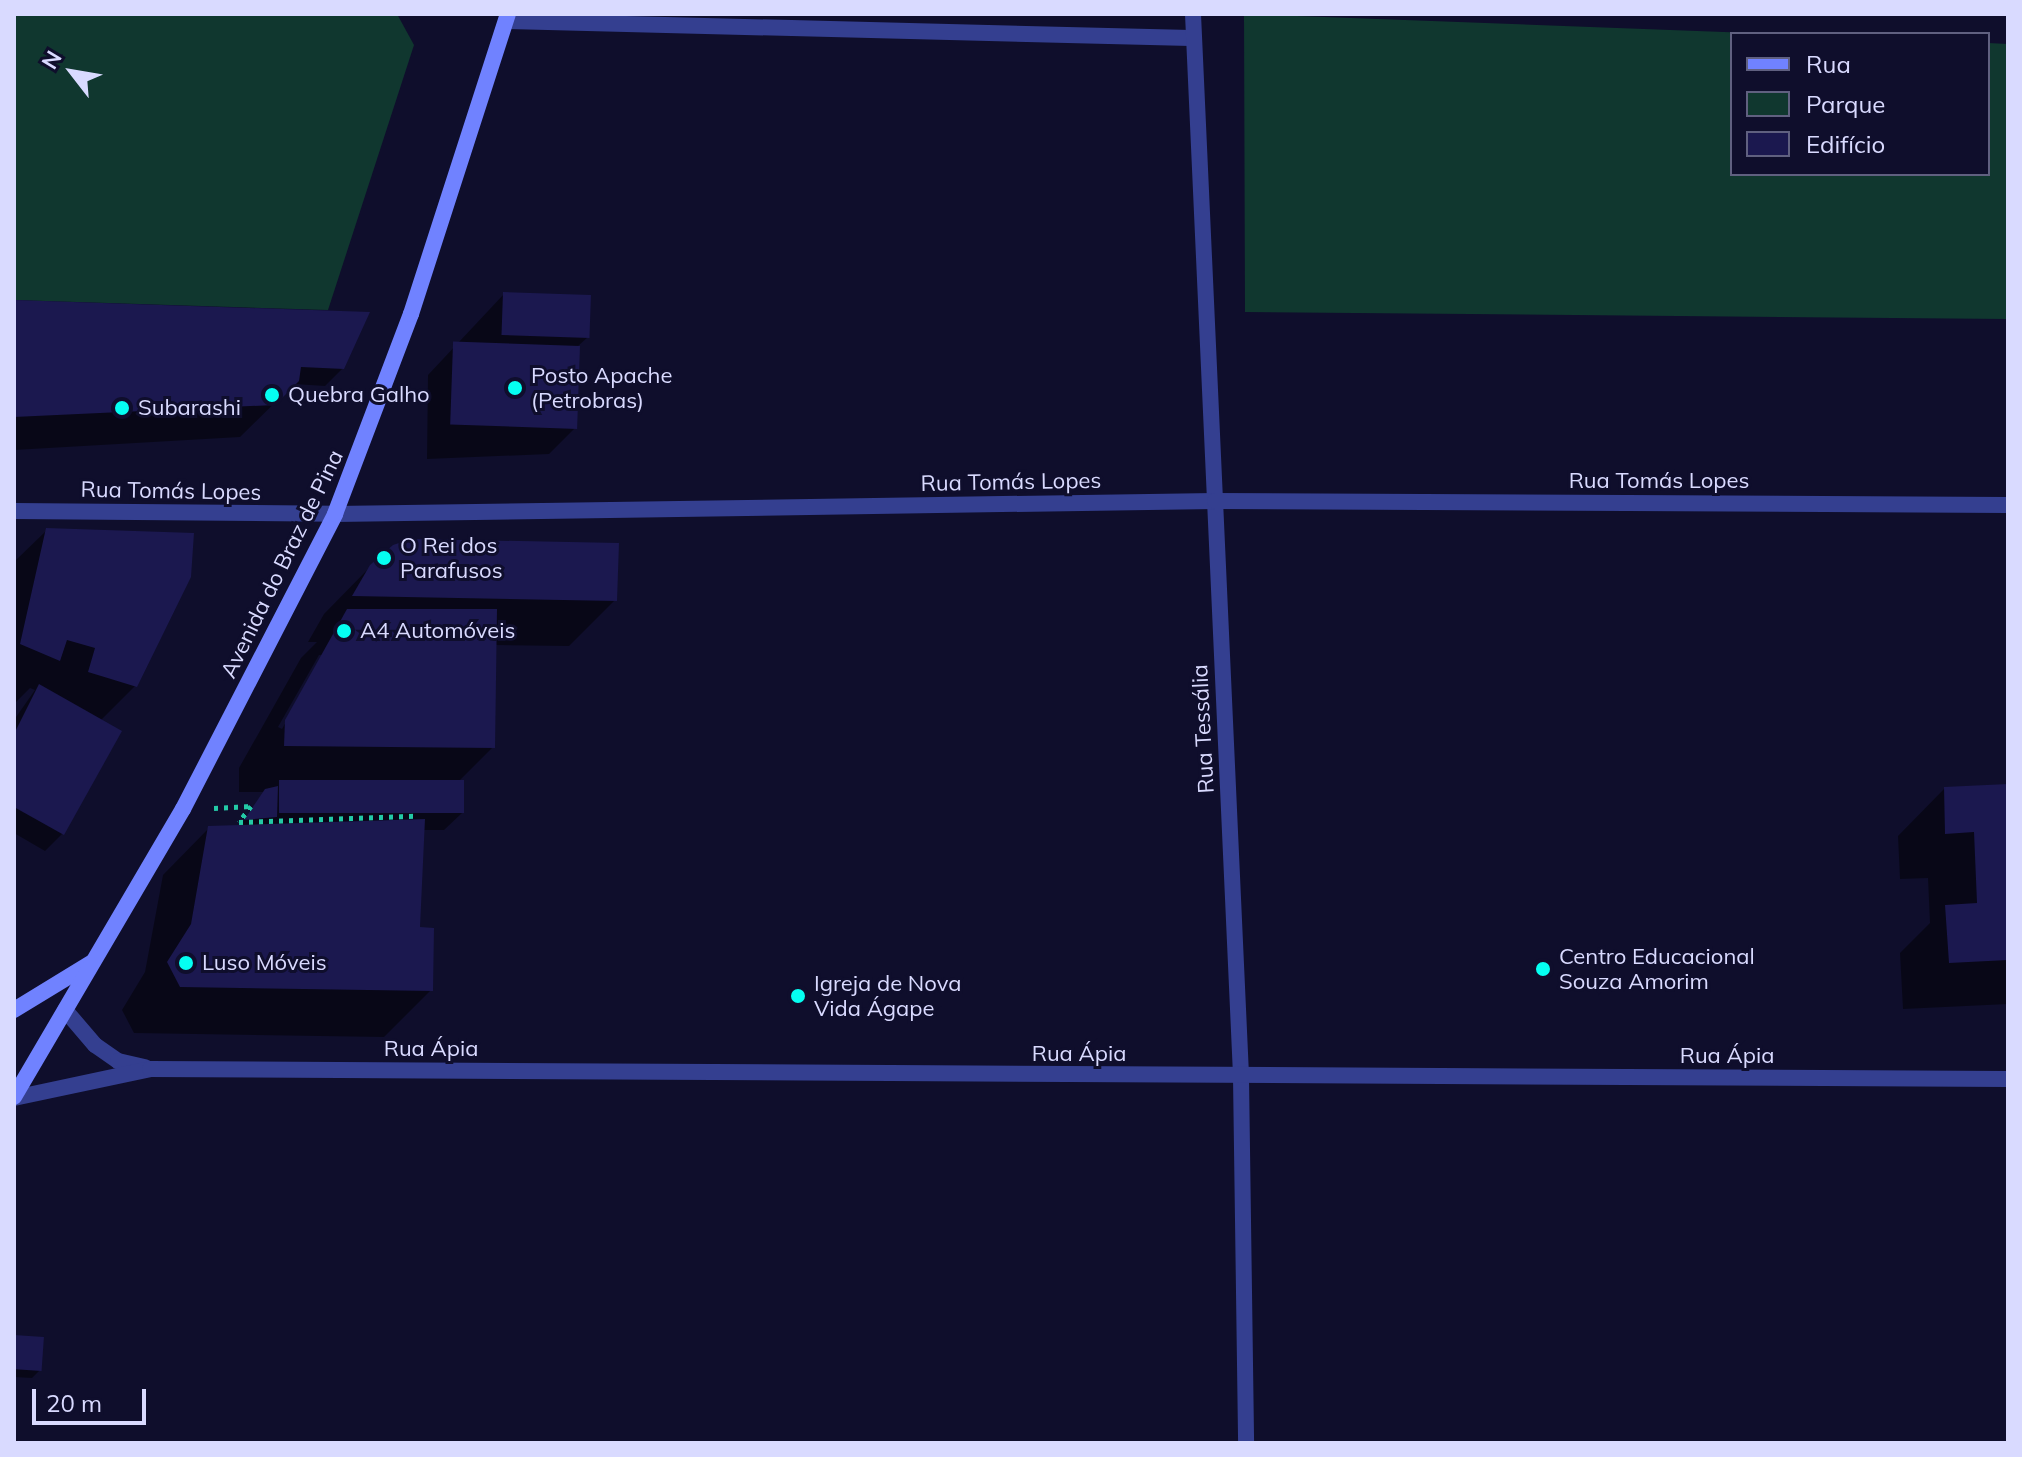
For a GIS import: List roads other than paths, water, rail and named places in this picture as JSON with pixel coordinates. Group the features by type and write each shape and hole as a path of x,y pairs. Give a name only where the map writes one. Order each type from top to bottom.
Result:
{"main road":[{"name":"Avenida do Braz de Pina","path":"14,1098 183,809 335,514 411,314 507,18"},
{"path":"14,1010 94,961"}],"street":[{"name":"Rua Tessália","path":"1193,14 1191,38 1241,1077 1246,1443"},
{"path":"507,18 1191,38"},
{"name":"Rua Tomás Lopes","path":"14,511 335,514 1215,501 2008,505"},
{"name":"Rua Ápia","path":"65,1010 77,1029 118,1061 150,1069"},
{"name":"Rua Ápia","path":"14,1098 150,1069 2008,1079"}],"place":[{"name":"Posto Apache (Petrobras)","path":"515,388"},
{"name":"Quebra Galho","path":"272,395"},
{"name":"Subarashi","path":"122,408"},
{"name":"O Rei dos Parafusos","path":"384,558"},
{"name":"A4 Automóveis","path":"344,631"},
{"name":"Luso Móveis","path":"186,963"},
{"name":"Centro Educacional Souza Amorim","path":"1543,969"},
{"name":"Igreja de Nova Vida Ágape","path":"798,996"}]}
